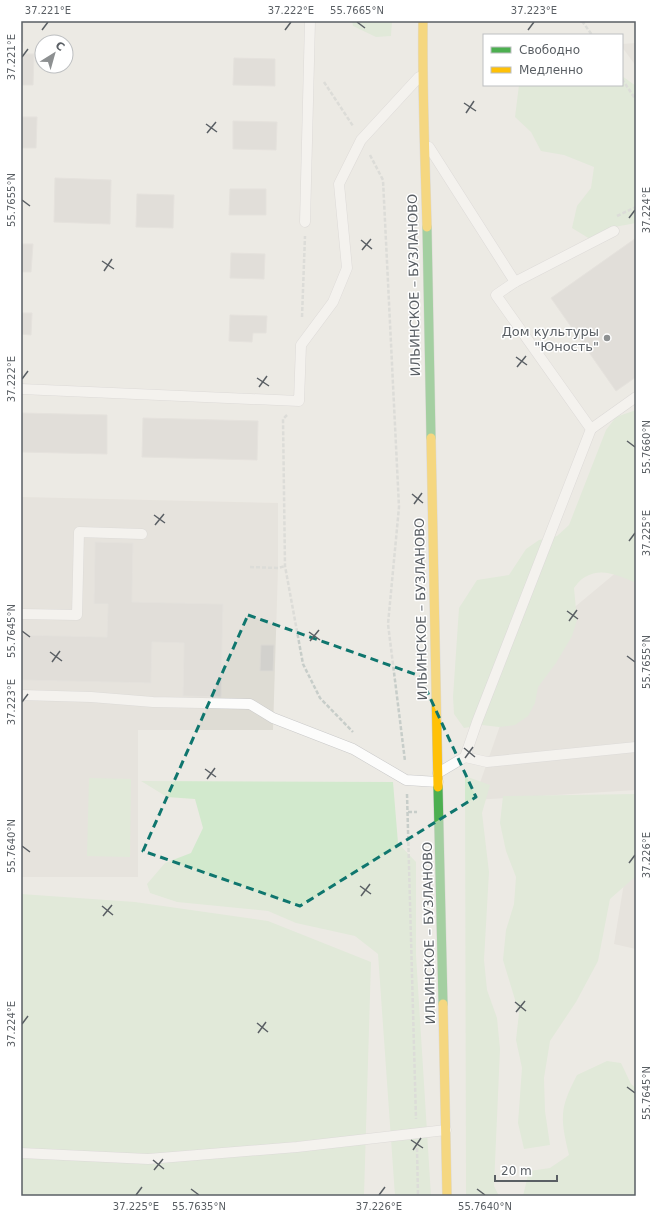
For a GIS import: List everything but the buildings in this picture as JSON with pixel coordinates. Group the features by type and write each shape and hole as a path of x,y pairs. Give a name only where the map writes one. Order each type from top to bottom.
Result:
{"street":[{"name":"ИЛЬИНСКОЕ – БУЗЛАНОВО","path":"423,21 422,74 425,140 448,1196"}],"lane":[{"path":"305,222 310,21"},
{"path":"21,389 299,401 301,345 333,302 347,268 338,184 362,140 422,74"},
{"path":"425,140 515,282"},
{"path":"591,429 496,295 515,282 614,230"},
{"path":"21,696 91,697 153,702 250,704 273,718 353,749 406,780 438,778 465,757 477,722 591,429 636,397"},
{"path":"21,614 77,615 79,532 142,534"},
{"path":"465,757 487,762 636,748"},
{"path":"21,1153 148,1159 297,1147 446,1130"}],"path":[{"path":"582,21 591,34"},
{"path":"309,58 362,140 383,180 399,507 388,624 406,780 418,1196"},
{"path":"623,80 636,100"},
{"path":"301,345 305,222"},
{"path":"299,401 283,419 285,566 303,664 320,698 355,734"},
{"path":"250,567 278,568 285,566"}],"highlighted area":[{"path":"248,615 420,676 476,797 300,906 143,851"}],"shaded area":[{"path":"636,43 636,66 623,48 623,44"},
{"path":"21,497 278,503 278,568 273,730 138,730 138,877 21,877"},
{"path":"636,556 636,790 474,800 509,700 558,621"},
{"path":"626,871 636,873 636,949 614,944"}],"green space":[{"path":"352,21 392,21 391,36 376,37 353,26"},
{"path":"623,77 636,86 636,223 609,228 590,239 572,228 577,206 591,188 594,167 564,155 541,151 531,132 515,117 519,86 623,86"},
{"path":"636,410 636,581 634,582 616,575 604,573 591,574 582,579 574,588 577,620 572,636 556,663 538,687 535,703 528,716 515,725 499,727 482,725 464,728 454,714 453,697 459,608 477,580 509,575 526,549 539,540 557,536 569,525 606,430 616,417"},
{"path":"465,776 490,785 482,813 489,872 484,960 487,990 497,1018 500,1049 494,1186 499,1196 466,1196"},
{"path":"89,778 131,779 130,857 87,856"},
{"path":"141,781 393,782 398,843 416,862 416,955 431,1196 395,1196 378,954 355,936 296,923 268,911 177,902 150,893 147,884 165,863 191,853 203,828 195,799 167,797"},
{"path":"636,794 636,876 610,899 598,961 576,1002 550,1041 544,1078 545,1111 550,1145 524,1149 518,1123 522,1068 516,1040 519,1013 503,960 506,930 514,904 516,877 506,851 500,823 503,796"},
{"path":"21,894 135,902 268,921 371,962 364,1196 21,1196"},
{"path":"607,1061 621,1063 631,1084 636,1088 636,1196 523,1196 529,1171 550,1168 569,1155 563,1114 566,1099 577,1075"}],"traffic: fast":[{"path":"427,227 431,438"},
{"path":"438,787 443,1004"}],"traffic: slow":[{"path":"423,21 423,98 427,227"},
{"path":"431,438 438,787"},
{"path":"443,1004 447,1196"}],"place":[{"name":"Дом культуры \"Юность\"","path":"607,338"}]}
